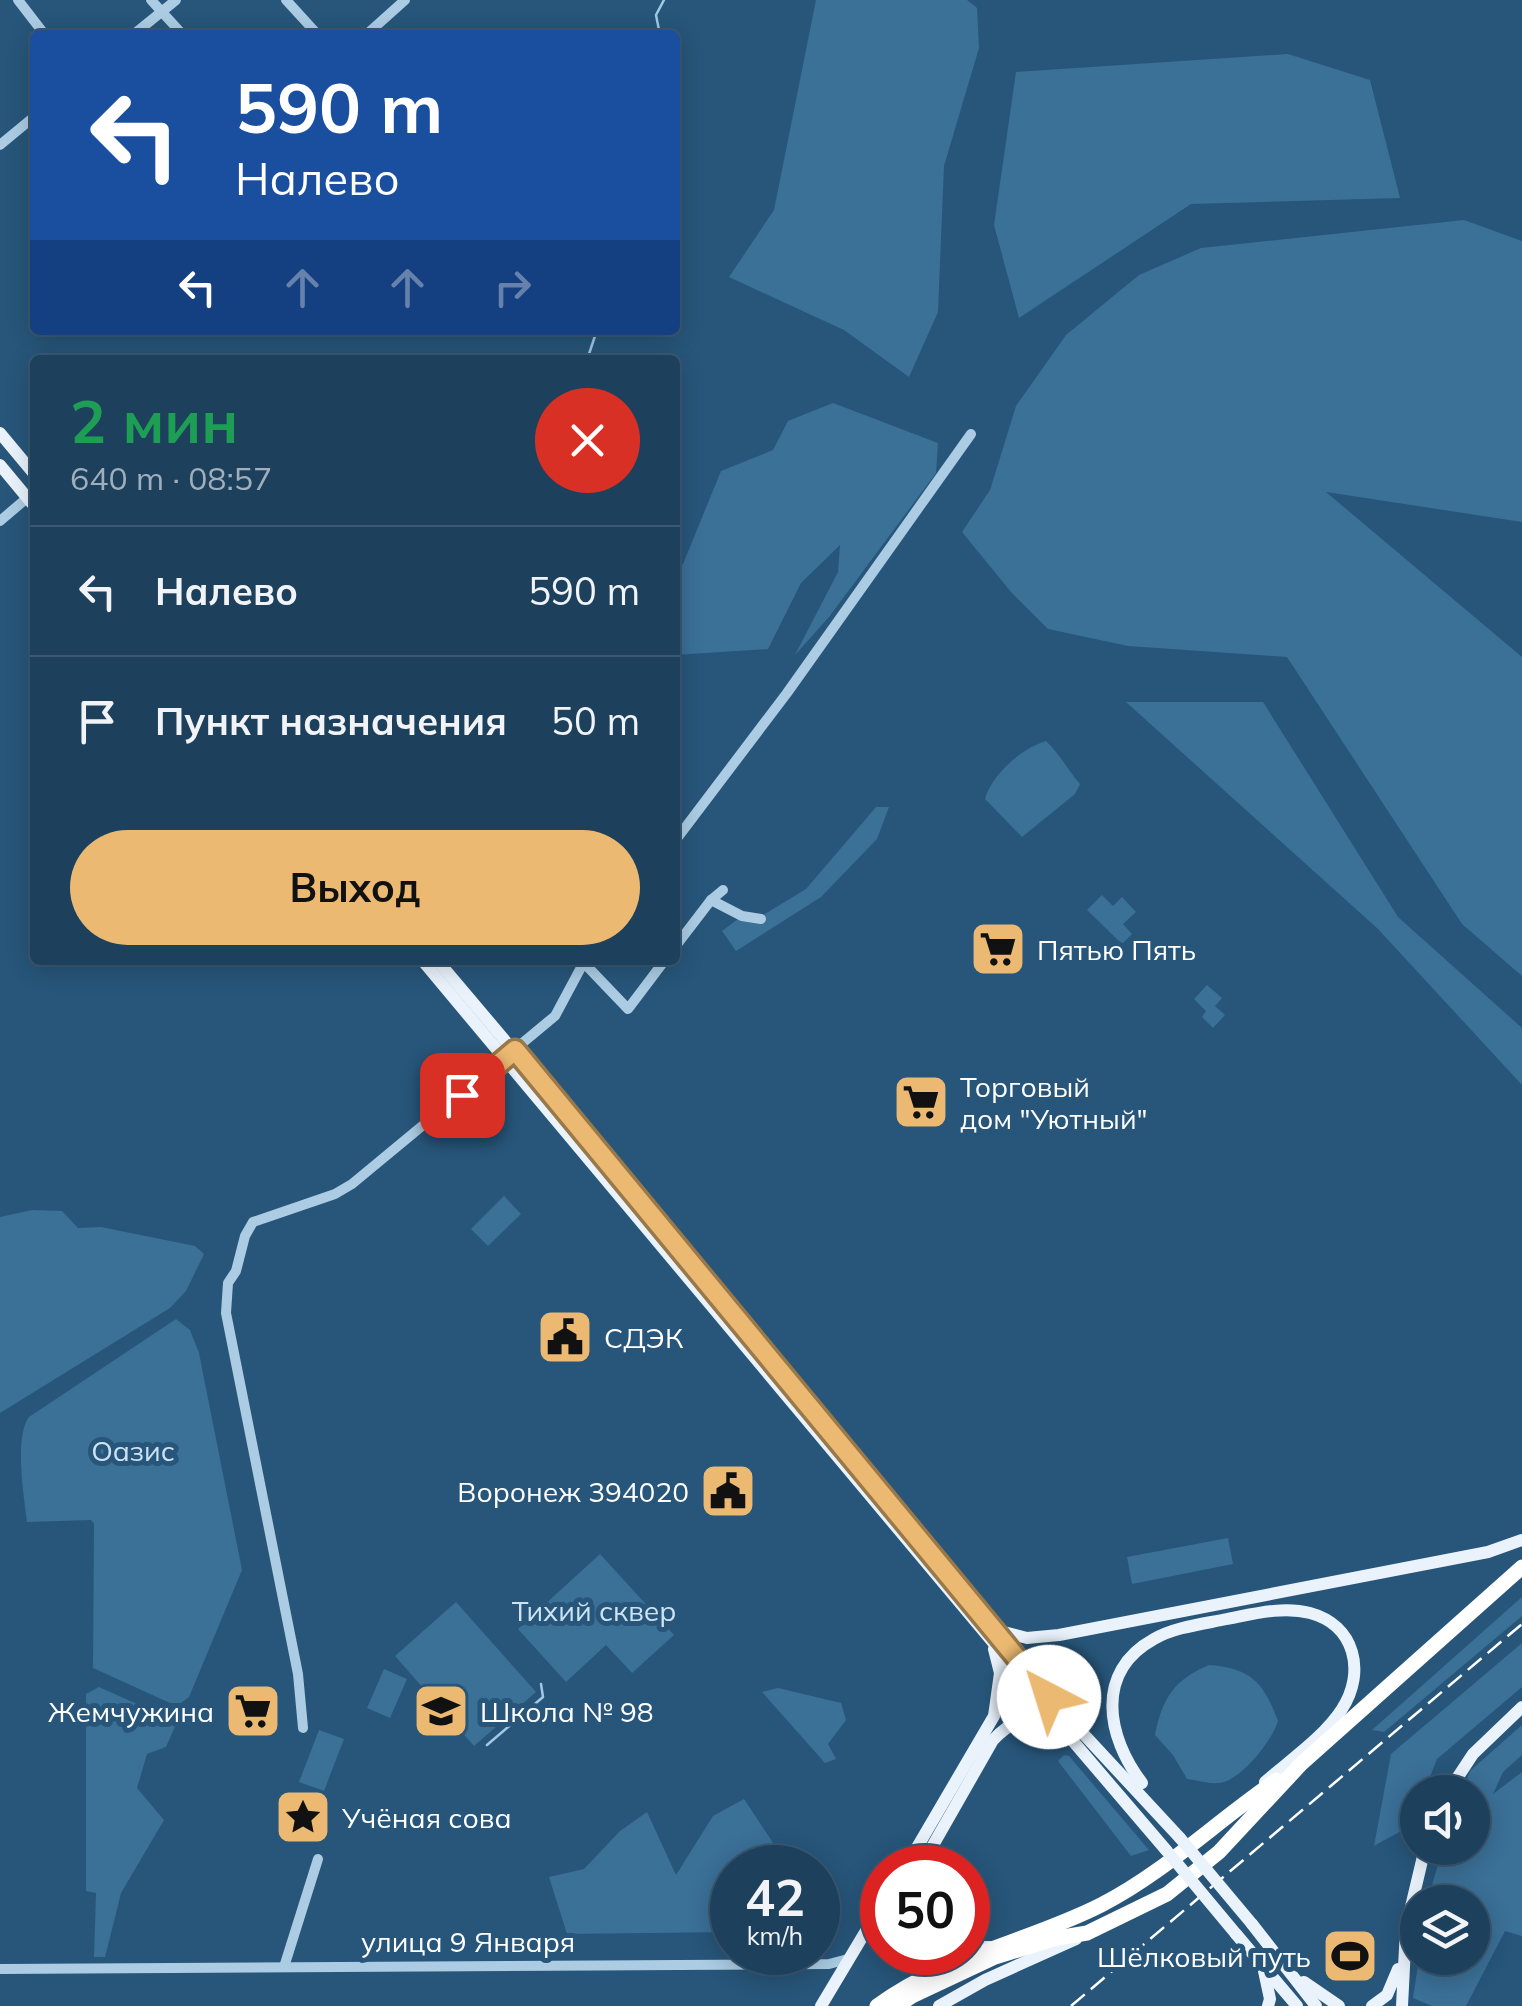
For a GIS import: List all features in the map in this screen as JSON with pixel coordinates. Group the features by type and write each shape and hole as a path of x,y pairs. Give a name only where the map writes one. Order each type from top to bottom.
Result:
{"highway":[{"path":"897,2006 994,1957 1057,1938 1086,1934 1167,1894 1219,1852 1301,1764 1522,1567"},
{"path":"990,1947 1068,1921 1125,1892 1231,1811 1301,1764"},
{"path":"876,2006 928,1975"}],"main road":[{"path":"0,433 30,469"},
{"path":"0,465 30,502"},
{"path":"439,968 990,1632 1171,1826 1316,2006"},
{"path":"990,1632 1027,1638 1059,1635 1470,1556 1522,1540"},
{"path":"1171,1826 1165,1811 1125,1760 1114,1730 1114,1692 1128,1662 1155,1638 1189,1627 1278,1610 1312,1614 1342,1632 1350,1645 1356,1672 1348,1699 1329,1726 1231,1811"},
{"path":"990,1632 1018,1678 1298,2006"},
{"path":"918,1845 994,1716 1000,1674 990,1632"},
{"path":"1460,1775 1474,1754 1522,1706"},
{"path":"933,1845 992,1740 1004,1727 1022,1718 1040,1718 1073,1739"},
{"path":"939,2006 985,1980 1086,1934"},
{"path":"821,2006 860,1941"},
{"path":"1372,2006 1387,1995 1400,1955"},
{"path":"1255,1956 1267,1978 1268,2006"},
{"path":"1283,1963 1338,2006"},
{"path":"1402,2006 1404,1975"}],"street":[{"path":"18,0 41,30"},
{"path":"152,0 179,30"},
{"path":"139,30 176,0"},
{"path":"286,0 313,30"},
{"path":"371,30 404,0"},
{"path":"0,145 30,120"},
{"path":"680,834 787,693 971,434"},
{"path":"0,521 30,504"},
{"path":"680,940 723,890"},
{"path":"711,900 742,916 761,919"},
{"path":"303,1728 298,1674 226,1313 228,1284 236,1271 245,1236 253,1222 335,1194 352,1184 555,1016 582,965"},
{"path":"588,965 628,1009 661,965"},
{"path":"284,1967 318,1859"},
{"name":"улица 9 Января","path":"840,1962 852,1955"},
{"name":"улица 9 Января","path":"0,1969 710,1964"},
{"path":"826,1975 832,1988"}],"green space":[{"path":"816,0 967,0 977,8 979,48 944,166 938,312 909,377 844,330 729,277 774,210"},
{"path":"1288,54 1370,80 1400,198 1191,204 1019,318 994,225 1016,72"},
{"path":"1464,220 1522,241 1522,522 1326,492 1522,657 1522,976 1462,924 1287,657 1128,646 1048,629 1011,592 962,532 990,490 1016,406 1066,335 1139,275 1201,248"},
{"path":"833,403 938,443 936,473 829,617 795,655 838,572 840,545 801,583 768,649 680,655 680,567 721,471 773,450 788,421"},
{"path":"1126,702 1263,702 1398,917 1522,1028 1522,1085 1378,929"},
{"path":"1046,741 1080,784 1075,794 1022,837 985,799 994,780 1009,763"},
{"path":"876,807 889,807 877,839 821,897 736,951 722,931 742,916 755,920 806,889"},
{"path":"1102,895 1113,906 1122,897 1136,912 1123,924 1132,934 1122,944 1087,910"},
{"path":"1207,985 1222,998 1215,1006 1225,1015 1213,1028 1202,1017 1206,1011 1194,999"},
{"path":"504,1196 521,1214 488,1246 471,1229"},
{"path":"32,1210 62,1211 78,1228 101,1227 195,1246 204,1254 186,1291 170,1308 0,1413 0,1217"},
{"name":"Оазис","path":"176,1319 190,1330 199,1353 242,1570 189,1697 181,1703 170,1703 93,1668 94,1524 91,1520 27,1522 21,1452 29,1417"},
{"path":"1228,1538 1233,1564 1132,1584 1127,1557"},
{"name":"Тихий сквер","path":"600,1554 674,1635 632,1673 606,1645 566,1682 518,1629"},
{"path":"1522,1597 1522,1616 1384,1732 1372,1730"},
{"path":"456,1602 536,1692 474,1746 395,1656"},
{"path":"1522,1643 1522,1687 1437,1759 1431,1775 1400,1775 1400,1832 1374,1846 1391,1754"},
{"path":"1209,1665 1236,1670 1254,1680 1278,1721 1254,1759 1237,1775 1219,1783 1187,1779 1155,1735 1172,1691"},
{"path":"384,1669 407,1679 390,1718 367,1708"},
{"path":"99,1687 177,1722 166,1747 147,1754 137,1788 164,1820 121,1893 105,1957 94,1957 96,1893 86,1891 86,1694"},
{"path":"778,1688 841,1703 846,1720 828,1744 836,1759 825,1763 762,1692"},
{"path":"1522,1725 1522,1755 1503,1772 1493,1794 1522,1772 1522,1936 1505,1931 1490,1960 1490,1885 1432,1885 1438,1865 1490,1865 1490,1775 1468,1775"},
{"path":"319,1730 344,1739 324,1791 299,1782"},
{"path":"1069,1756 1149,1850 1131,1856 1058,1761"},
{"path":"744,1799 774,1845 710,1845 710,1932 567,1934 549,1877 584,1869 620,1831 647,1812 676,1875 713,1816"},
{"path":"1416,1975 1482,1975 1466,2006 1432,2006 1413,1998"}],"waterway":[{"path":"659,30 656,15 664,0"},
{"path":"589,355 595,335"},
{"path":"487,1745 543,1697 541,1684"}],"railway":[{"path":"1071,2006 1522,1624"}],"place":[{"name":"Пятью Пять","path":"998,949"},
{"name":"Торговый дом \"Уютный\"","path":"921,1102"},
{"name":"СДЭК","path":"565,1337"},
{"name":"Воронеж 394020","path":"728,1491"},
{"name":"Жемчужина","path":"253,1711"},
{"name":"Школа № 98","path":"441,1711"},
{"name":"Учёная сова","path":"303,1817"},
{"name":"Шёлковый путь","path":"1350,1956"}],"route":[{"path":"462,1095 515,1050 1049,1697"}]}
